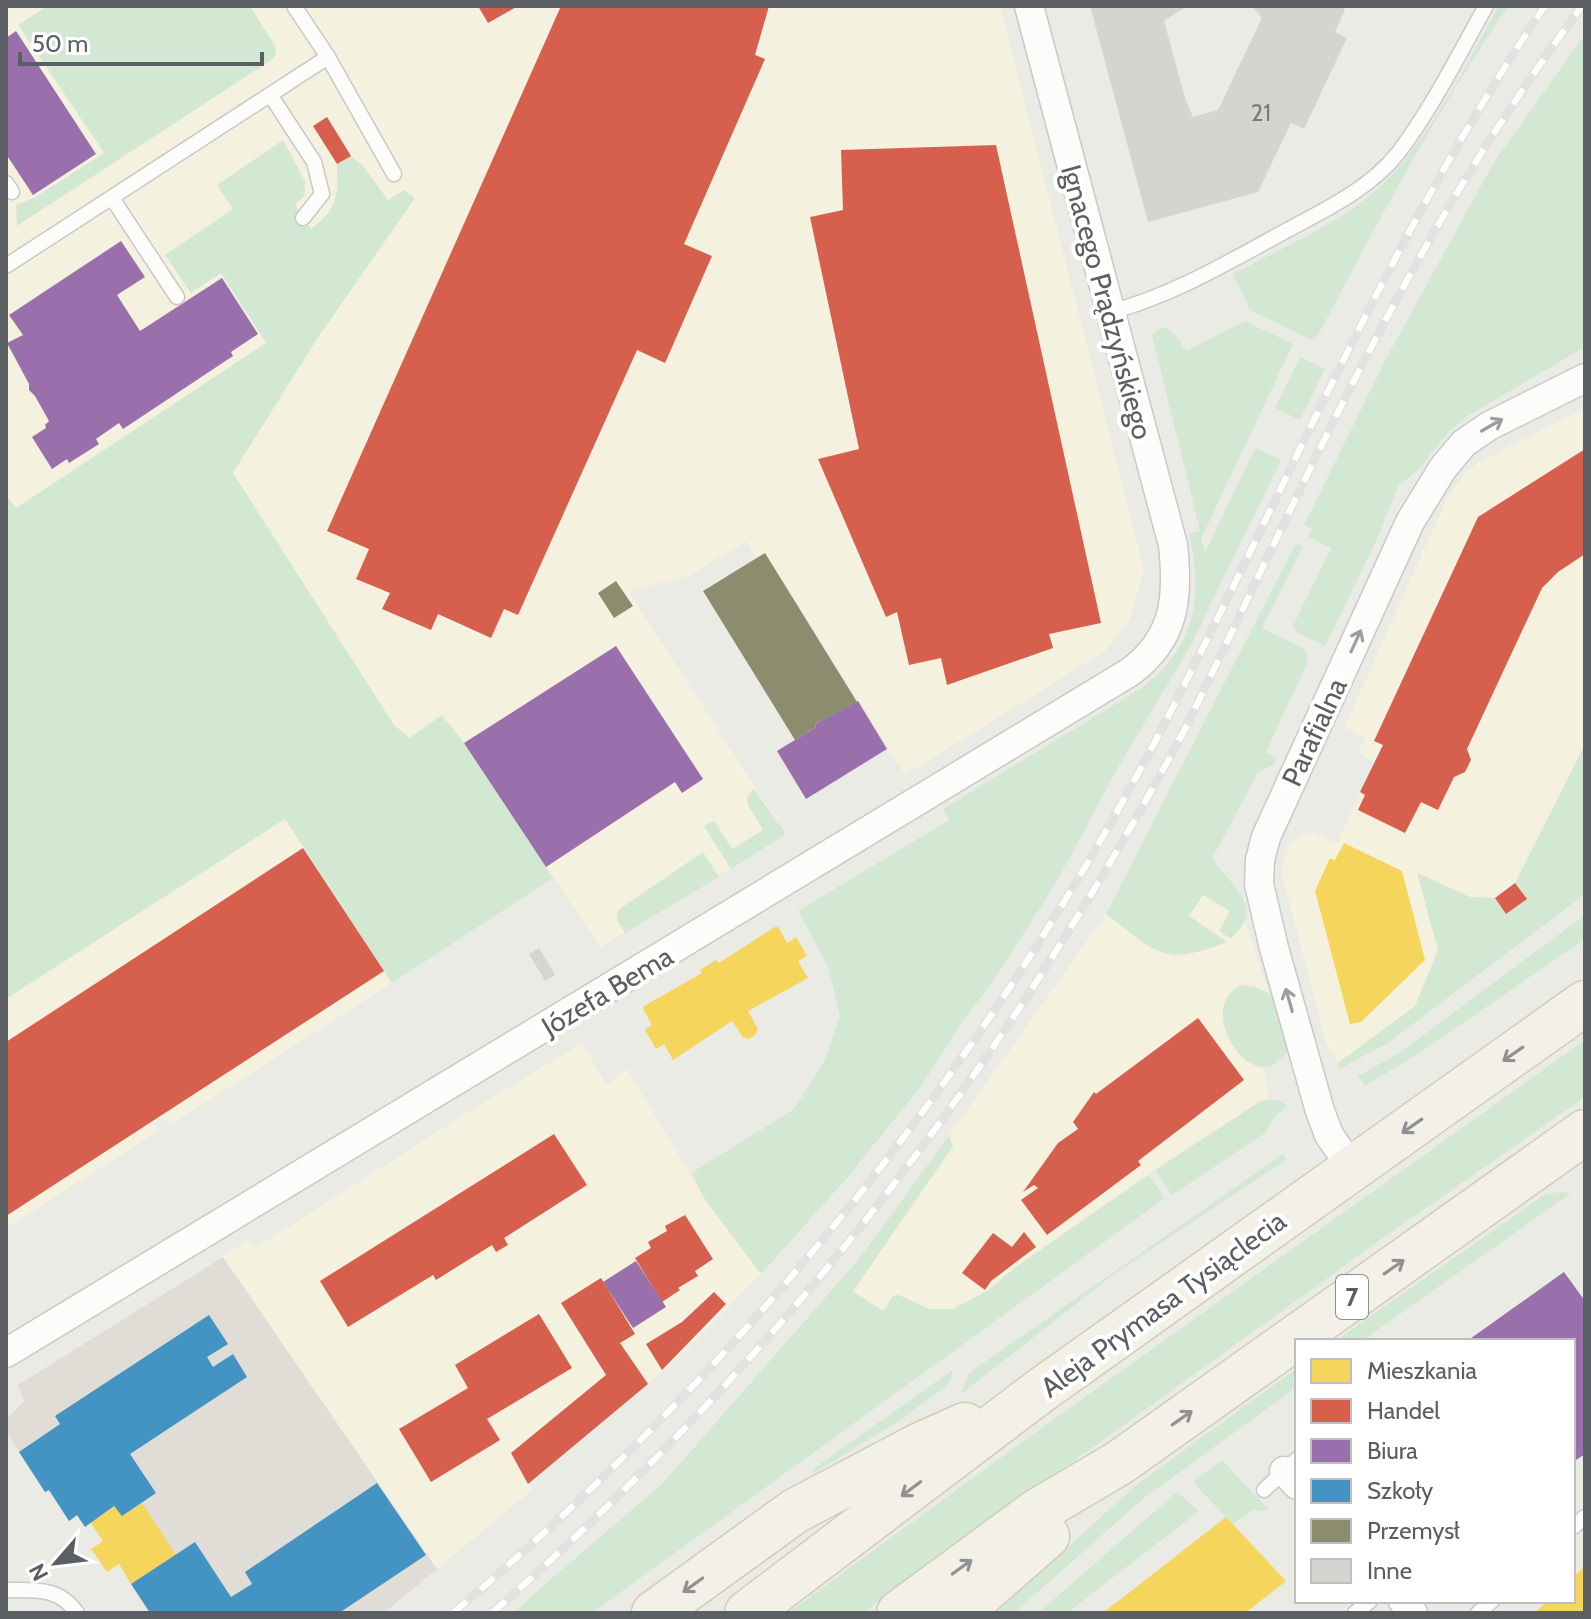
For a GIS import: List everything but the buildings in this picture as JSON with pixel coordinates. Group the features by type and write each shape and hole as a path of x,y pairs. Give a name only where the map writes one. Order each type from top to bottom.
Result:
{"main road":[{"name":"Aleja Prymasa Tysiąclecia","path":"747,1613 1040,1391 1585,1003"},
{"name":"7","path":"899,1613 1036,1512 1119,1463 1585,1132"},
{"path":"654,1613 795,1511 918,1446 1040,1391"},
{"path":"959,1613 1049,1534 1119,1463"}],"street":[{"name":"Ignacego Prądzyńskiego","path":"1029,6 1173,545 1175,599"},
{"name":"Parafialna","path":"1352,1168 1329,1135 1274,948 1259,884 1260,860 1266,837 1410,522 1443,468 1464,443 1489,426 1585,378"},
{"name":"Józefa Bema","path":"6,1353 1130,672 1158,647 1168,627 1175,599"}],"lane":[{"path":"294,6 328,57 394,174"},
{"path":"1110,312 1136,305 1205,275 1351,195 1397,155 1486,6"},
{"path":"6,266 328,57"},
{"path":"271,96 314,162 322,194 303,218"},
{"path":"112,198 177,297"},
{"path":"6,1590 45,1590 68,1600 77,1613"}],"shaded area":[{"path":"6,6 1000,6 1144,569 1130,619 1105,651 905,775 765,553 756,559 746,541 689,576 628,591 786,834 600,947 464,743 442,715 286,819 392,983 170,1125 164,1117 153,1123 158,1131 6,1228"},
{"path":"1585,408 1585,744 1515,883 1495,898 1470,897 1417,873 1438,950 1415,1007 1338,1063 1326,1043 1283,878 1283,864 1290,844 1299,835 1312,832 1337,843 1375,762 1358,753 1365,737 1344,728 1448,496 1467,471 1479,462"},
{"path":"1203,895 1230,911 1231,938 1245,921 1268,991 1255,987 1256,1067 1264,1068 1269,1099 1259,1102 1155,1170 1017,1266 987,1291 953,1309 929,1309 898,1295 893,1296 883,1312 853,1292 953,1146 949,1136 1106,914 1154,950 1180,957 1227,942 1189,916"},
{"path":"582,1043 607,1085 627,1069 706,1201 761,1274 680,1356 529,1483 532,1490 437,1569 223,1257 248,1240 257,1247"},
{"path":"223,1257 437,1569 384,1613 150,1613 142,1503 122,1516 90,1522 85,1527 77,1516 69,1521 49,1491 45,1492 6,1431 6,1420 24,1401 18,1385"}],"green space":[{"path":"47,6 250,6 275,46 276,53 273,59 17,226 16,205 34,198 104,153 18,25"},
{"path":"1498,6 1508,6 1431,128 1316,339 1311,340 1250,310 1233,274 1335,220 1387,180 1441,109"},
{"path":"1585,34 1585,347 1471,414 1451,429 1419,469 1398,486 1377,539 1325,646 1296,632 1293,626 1331,548 1308,537 1312,529 1304,525 1388,355 1494,162"},
{"path":"283,140 305,181 305,195 295,205 311,229 327,215 334,201 337,164 351,156 363,166 388,200 404,190 415,198 319,336 233,473 394,725 410,738 442,715 464,743 553,878 392,983 285,819 6,999 6,495 16,508 266,343 221,273 191,293 165,255 233,209 217,185"},
{"path":"1245,321 1293,344 1201,539 1205,553 1255,448 1281,460 1190,647 1120,764 1057,881 998,974 960,1025 922,1085 847,1178 761,1274 706,1201 691,1173 794,1109 824,1062 840,1016 828,966 798,911 949,820 943,809 1140,689 1173,657 1184,639 1195,601 1189,534 1200,531 1152,335 1163,327 1177,337 1186,351"},
{"path":"1300,357 1325,369 1300,420 1275,408"},
{"path":"1296,543 1303,547 1262,628 1305,649 1308,661 1266,752 1276,758 1273,765 1258,772 1212,859 1241,896 1246,913 1244,922 1231,939 1219,931 1230,911 1203,895 1189,916 1227,942 1188,954 1162,952 1150,947 1106,914"},
{"path":"1585,744 1585,894 1388,1043 1339,1069 1338,1063 1415,1006 1438,950 1417,873 1470,897 1495,898 1506,914 1526,900 1515,883"},
{"path":"754,789 786,834 731,869 704,826 715,822 732,849 763,830 748,805 747,797"},
{"path":"703,852 719,877 625,933 617,920 618,910"},
{"path":"1585,915 1585,939 1424,1050 1365,1086 1358,1076 1399,1053"},
{"path":"1241,985 1273,995 1288,1044 1287,1053 1271,1067 1258,1066 1246,1060 1228,1036 1223,1007 1229,994"},
{"path":"1585,1040 1585,1097 1386,1236 863,1613 788,1613 1018,1445"},
{"path":"1269,1099 1287,1106 1275,1116 1265,1133 1172,1195 1155,1170 1259,1102"},
{"path":"949,1136 953,1146 853,1291 883,1311 893,1296 899,1295 929,1309 953,1309 987,1291 1017,1266 1148,1175 1165,1198 592,1613 514,1613 662,1484 858,1260"},
{"path":"1283,1154 1287,1159 1113,1275 961,1394 969,1373"},
{"path":"1571,1193 1365,1339 1338,1339 1544,1195"},
{"path":"954,1369 947,1386 897,1422 814,1473 813,1469"},
{"path":"1295,1369 1295,1388 1144,1498 1014,1613 995,1613 1135,1486"},
{"path":"1222,1460 1269,1510 1252,1511 1232,1524 1194,1483"},
{"path":"1177,1492 1199,1511 1067,1613 1038,1613"}],"railway":[{"path":"453,1613 559,1519 660,1420 756,1317 848,1209 934,1096 1015,980 1089,860 1158,736 1341,365 1437,182 1545,6"},
{"path":"492,1613 598,1516 697,1415 790,1312 878,1204 962,1092 1040,976 1114,856 1184,731 1335,418 1433,234 1504,118 1582,6"}]}
